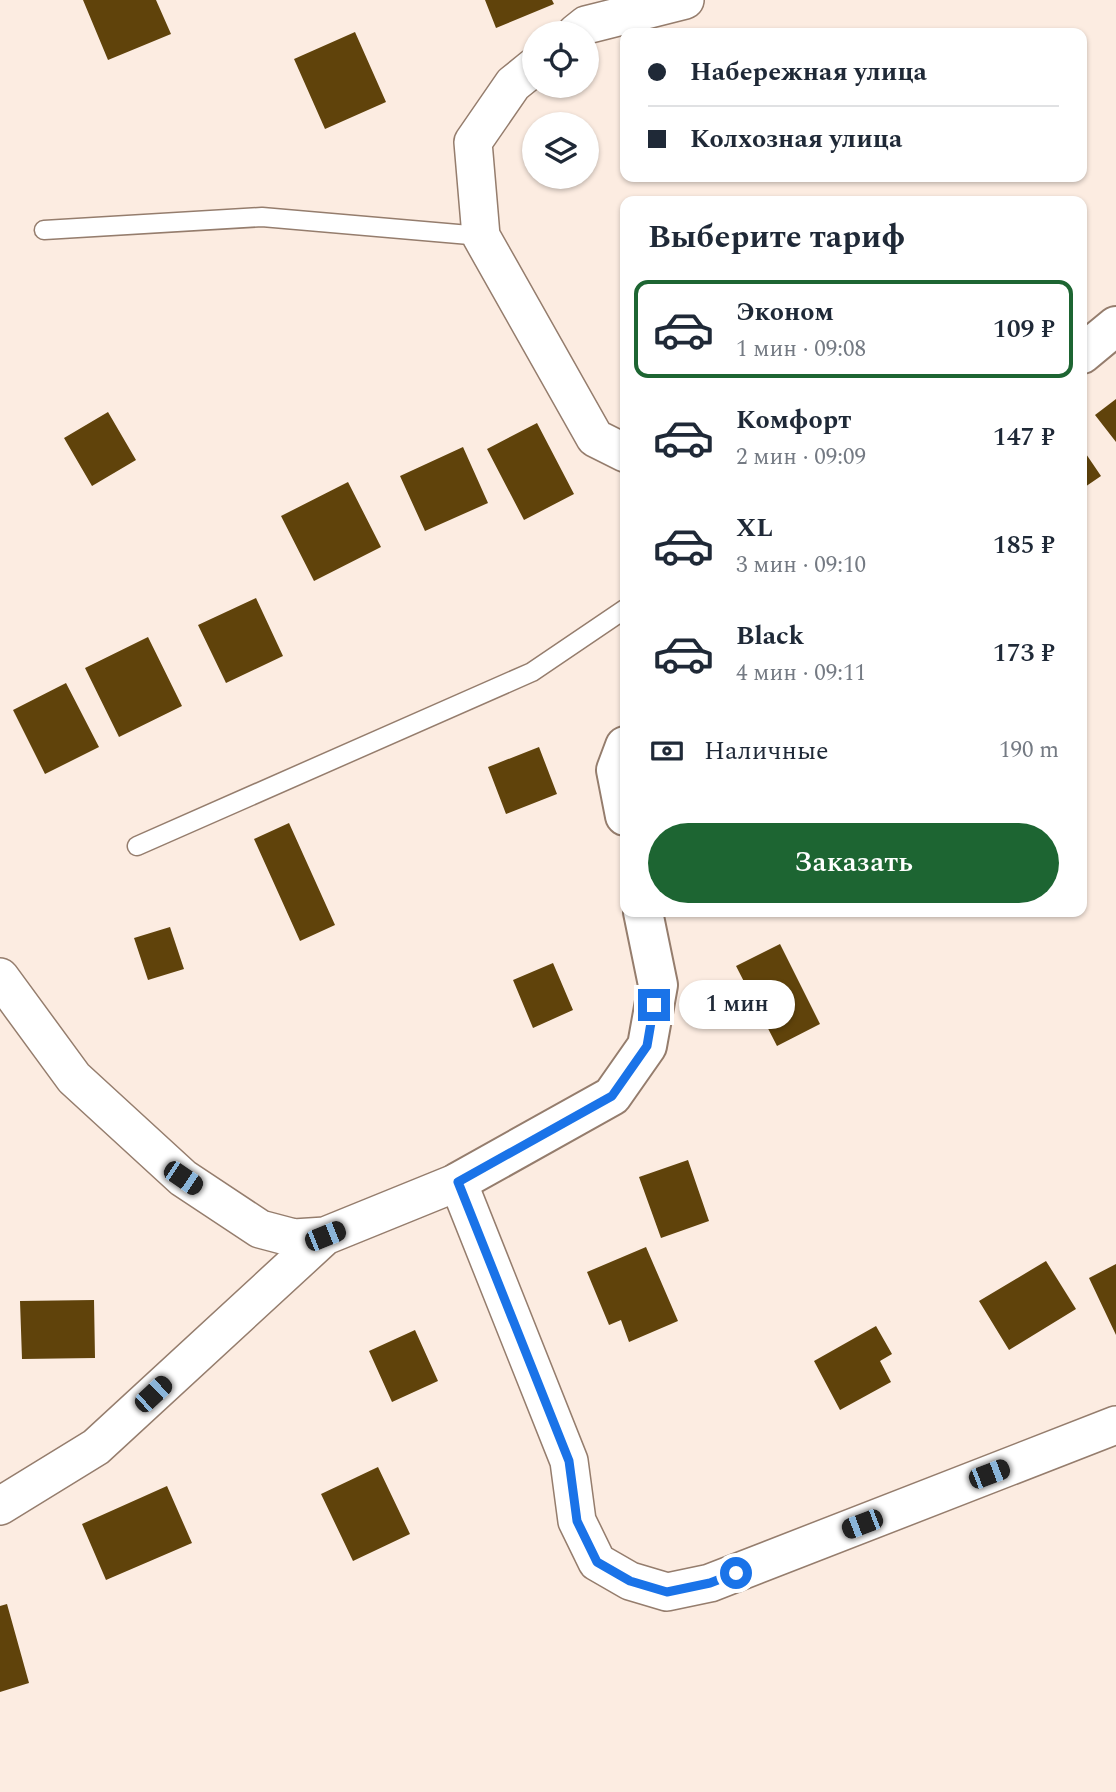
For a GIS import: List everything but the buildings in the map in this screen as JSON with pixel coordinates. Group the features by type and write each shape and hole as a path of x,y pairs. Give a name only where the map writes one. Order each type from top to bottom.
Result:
{"street":[{"path":"599,22 685,0"},
{"path":"522,77 513,84 473,142 481,236 595,438 620,450"},
{"path":"1087,350 1116,326"},
{"path":"620,759 616,770 620,790"},
{"path":"0,976 74,1078 183,1178 260,1229 294,1238 325,1236 458,1182 612,1096 647,1046 658,985 644,917"},
{"path":"458,1182 569,1461 577,1521 597,1562 630,1581 667,1592 710,1583 1116,1425"},
{"path":"0,1506 96,1447 325,1236"}],"lane":[{"path":"44,230 262,217 481,236"},
{"path":"137,846 532,672 620,612"}],"route":[{"path":"654,1005 647,1046 612,1096 458,1182 569,1461 577,1521 597,1562 630,1581 667,1592 710,1583 736,1573"}]}
